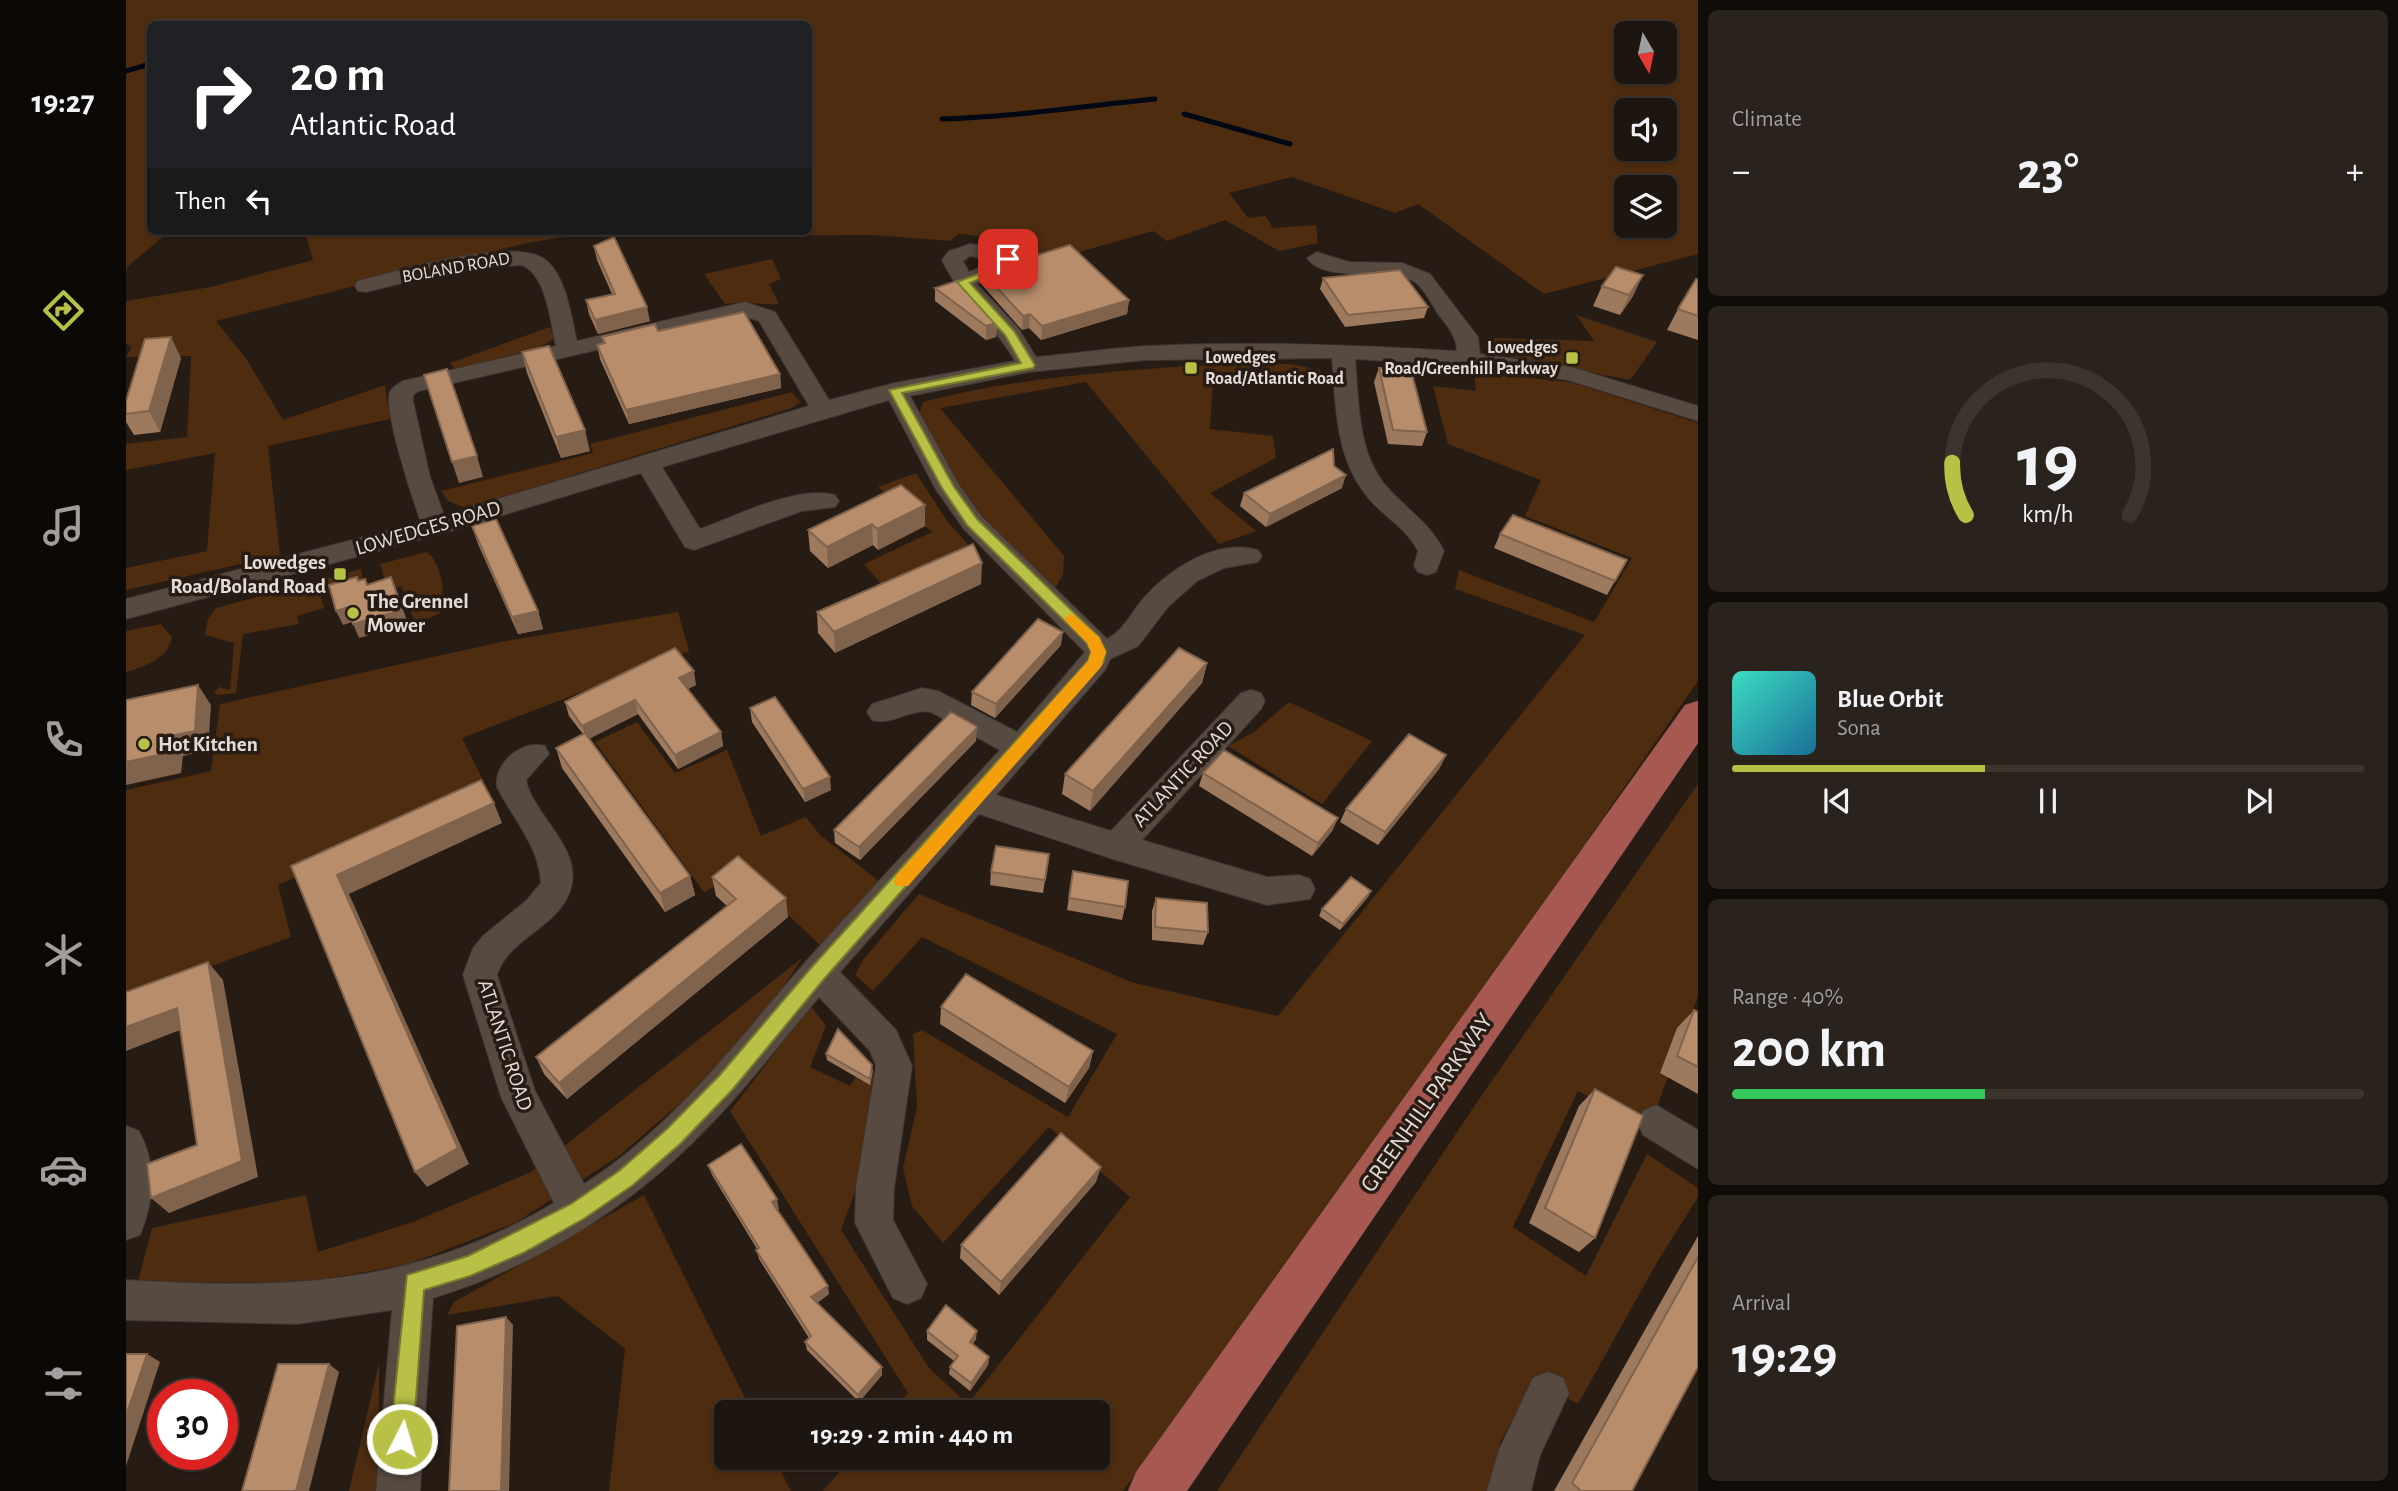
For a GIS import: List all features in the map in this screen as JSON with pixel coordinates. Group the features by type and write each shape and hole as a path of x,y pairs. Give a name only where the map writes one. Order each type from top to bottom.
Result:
{"main road":[{"name":"GREENHILL PARKWAY","path":"1155,1491 1698,715"}],"street":[{"name":"BOLAND ROAD","path":"366,286 505,255 529,259 538,263 546,275 568,349"},
{"path":"1317,258 1347,268 1402,269 1423,278 1467,337 1469,359"},
{"path":"963,282 1010,333 1029,365"},
{"path":"435,527 418,477 401,401 402,392 411,386 731,311 757,312 767,317 822,409"},
{"path":"1343,351 1355,456 1362,473 1378,493 1419,527 1431,551 1427,566"},
{"name":"LOWEDGES ROAD","path":"126,609 435,527 822,409 895,390 1029,365 1145,353 1343,351 1469,359 1571,374 1698,414"},
{"path":"126,1300 215,1305 355,1298 470,1266 516,1245 578,1211 626,1178 674,1136 726,1083 817,973 975,800 1095,663 1099,652 1094,640 972,522 948,488 895,390"},
{"path":"647,463 683,545 799,503 825,501"},
{"path":"1099,652 1126,643 1157,601 1188,572 1230,556 1249,556"},
{"path":"882,712 922,699 938,702 1021,748"},
{"name":"ATLANTIC ROAD","path":"1116,847 1251,701"},
{"name":"ATLANTIC ROAD","path":"534,754 510,776 512,787 550,852 557,869 558,885 550,900 492,947 482,961 480,975 519,1097 578,1211"},
{"name":"ATLANTIC ROAD","path":"975,800 1116,847 1267,891 1299,888"},
{"path":"817,973 884,1041 894,1066 875,1188 874,1223 907,1284"},
{"path":"1656,1122 1698,1151"},
{"path":"126,1144 130,1149 132,1178 126,1221"},
{"path":"398,1491 414,1283"},
{"path":"1509,1491 1520,1450 1548,1392"}],"shaded area":[{"path":"126,0 1698,0 1698,254 1544,294 1418,204 1395,213 1292,177 1229,193 1248,218 1265,216 1273,228 1316,225 1318,243 1279,251 1225,220 1167,241 1153,231 1027,267 996,242 970,235 958,234 950,241 874,235 691,236 688,235 812,235 812,21 147,21 147,235 165,235 127,267 126,275"},
{"path":"306,235 575,235 522,244 216,321 247,360 283,420 385,385 390,419 268,446 280,555 126,590 126,568 207,551 215,453 126,470 126,444 187,437 191,356 126,357 132,347 126,344 126,301 211,287 313,260"},
{"path":"772,259 781,279 769,284 779,304 725,304 704,274"},
{"path":"1576,315 1657,342 1630,380 1501,355 1486,338 1594,341"},
{"path":"550,327 554,339 534,350 455,369 450,363"},
{"path":"1216,364 1290,364 1320,370 1326,384 1213,379 1210,429 1273,436 1276,458 1210,493 1256,531 1219,544 1086,382 940,408 1064,556 1063,574 1053,592 1009,550 963,493 942,461 920,412 923,402 995,386 1068,376"},
{"path":"1474,372 1570,382 1698,423 1698,681 1417,1086 1123,1491 823,1491 841,1470 1110,1470 1110,1400 971,1400 1130,1197 1049,1127 943,1243 912,1206 903,1168 917,1107 913,1034 922,1030 1068,1117 1117,1034 922,937 873,991 855,975 862,961 919,894 1134,983 1278,1016 1585,635 1455,589 1459,570 1594,622 1632,558 1525,516 1541,480 1448,444 1433,386 1476,391"},
{"path":"792,392 800,402 792,408 466,508 448,501 441,491 593,453 590,444"},
{"path":"916,473 947,521 979,557 891,595 864,564 932,532 878,487"},
{"path":"427,552 440,572 443,588 441,612 416,625 401,586 388,590 380,564"},
{"path":"361,569 363,581 321,597 324,608 297,616 299,624 243,634 236,693 214,693 219,687 230,690 234,643 205,635 208,619 216,608"},
{"path":"678,612 689,651 462,738 488,790 278,885 291,937 126,997 126,790 211,771 220,704 501,642"},
{"path":"161,624 172,637 166,651 148,664 126,672 126,631"},
{"path":"1289,702 1372,741 1322,804 1228,746 1254,732"},
{"path":"637,722 675,773 727,750 761,836 806,817 820,835 880,882 820,945 743,872 704,892 595,742"},
{"path":"1698,784 1698,996 1649,1128 1578,1091 1513,1227 1586,1276 1647,1154 1698,1188 1698,1197 1656,1264 1578,1404 1534,1378 1500,1443 1496,1491 1217,1491 1471,1111"},
{"path":"802,958 766,1014 694,1091 619,1156 515,1223 409,1264 305,1283 138,1282 152,1228 306,1195 318,1252 413,1222 531,1172"},
{"path":"811,1006 826,1026 810,1067 850,1086 867,1059 877,1078 861,1175 841,1230 929,1368 964,1400 902,1400 908,1393 730,1111"},
{"path":"644,1195 746,1400 714,1400 714,1470 780,1470 791,1491 609,1491 625,1349 558,1296 447,1315 454,1302"},
{"path":"379,1363 379,1491 349,1491"}],"building":[{"path":"614,237 647,307 595,320 586,300 615,294 594,246"},
{"path":"1070,245 1129,300 1042,326 1030,314 1023,316 983,272"},
{"path":"1616,267 1643,275 1629,295 1602,286"},
{"path":"1400,270 1428,307 1348,315 1323,278"},
{"path":"1696,279 1698,280 1698,316 1678,309"},
{"path":"960,280 997,323 986,326 935,288"},
{"path":"744,312 780,374 626,410 597,345 605,343 602,337 655,324 658,331"},
{"path":"171,337 149,411 126,414 126,401 145,339"},
{"path":"549,346 585,430 556,437 522,352"},
{"path":"1379,368 1411,370 1427,432 1393,430"},
{"path":"447,369 477,456 452,462 424,375"},
{"path":"1333,449 1334,466 1346,475 1270,514 1244,493"},
{"path":"901,485 925,505 877,529 872,524 827,547 808,530"},
{"path":"1513,515 1627,560 1615,581 1500,534"},
{"path":"496,519 538,611 512,617 472,526"},
{"path":"973,544 982,563 834,632 817,612"},
{"path":"357,577 358,581 365,579 367,585 391,577 402,610 353,624 348,607 336,611 329,585"},
{"path":"1038,619 1063,632 996,704 972,692"},
{"path":"675,648 694,671 679,678 721,732 675,755 635,700 582,726 565,702"},
{"path":"1179,648 1207,663 1093,791 1065,774"},
{"path":"198,685 195,731 169,736 168,753 126,762 126,700"},
{"path":"775,697 830,777 803,789 750,708"},
{"path":"951,712 977,728 859,847 834,830"},
{"path":"585,733 690,876 660,893 556,748"},
{"path":"1409,734 1446,755 1385,832 1346,809"},
{"path":"1224,750 1338,818 1318,843 1203,773"},
{"path":"481,780 494,803 337,875 458,1148 415,1172 291,866"},
{"path":"996,846 1049,854 1045,880 991,872"},
{"path":"738,856 786,898 559,1083 536,1057 736,899 712,877"},
{"path":"1073,871 1128,881 1125,907 1069,898"},
{"path":"1351,877 1371,891 1343,924 1322,909"},
{"path":"1156,898 1207,903 1208,932 1155,927"},
{"path":"208,962 242,1161 151,1198 147,1164 197,1145 177,1008 126,1027 126,992"},
{"path":"966,974 1093,1051 1069,1087 941,1007"},
{"path":"1694,1010 1698,1012 1698,1067 1677,1056"},
{"path":"838,1029 872,1065 870,1079 826,1054"},
{"path":"1595,1089 1643,1116 1595,1238 1545,1208"},
{"path":"1061,1133 1101,1167 1001,1282 961,1245"},
{"path":"741,1144 777,1199 772,1202 828,1286 811,1297 882,1367 858,1395 805,1342 811,1336 756,1250 759,1248 708,1165"},
{"path":"1698,1257 1698,1367 1632,1491 1581,1491 1572,1483"},
{"path":"946,1305 977,1331 970,1342 989,1357 971,1383 950,1367 958,1356 927,1331"},
{"path":"506,1317 501,1491 449,1491 457,1326"},
{"path":"126,1354 147,1354 126,1416"},
{"path":"278,1364 329,1364 296,1491 242,1491"}],"waterway":[{"path":"126,71 147,65"},
{"path":"942,119 1022,114 1155,99"},
{"path":"1184,114 1290,144"}],"slow traffic":[{"path":"902,881 1095,663 1099,652 1094,640 1071,619"}],"place":[{"name":"Lowedges Road/Greenhill Parkway","path":"1572,358"},
{"name":"Lowedges Road/Atlantic Road","path":"1191,368"},
{"name":"Lowedges Road/Boland Road","path":"340,574"},
{"name":"The Grennel Mower","path":"353,613"},
{"name":"Hot Kitchen","path":"144,744"}],"route":[{"path":"402,1439 414,1283 470,1266 516,1245 578,1211 626,1178 674,1136 726,1083 817,973 975,800 1095,663 1099,652 1094,640 972,522 948,488 895,390 1029,365 1010,333 963,282 998,270 1007,264 1008,259"}]}
